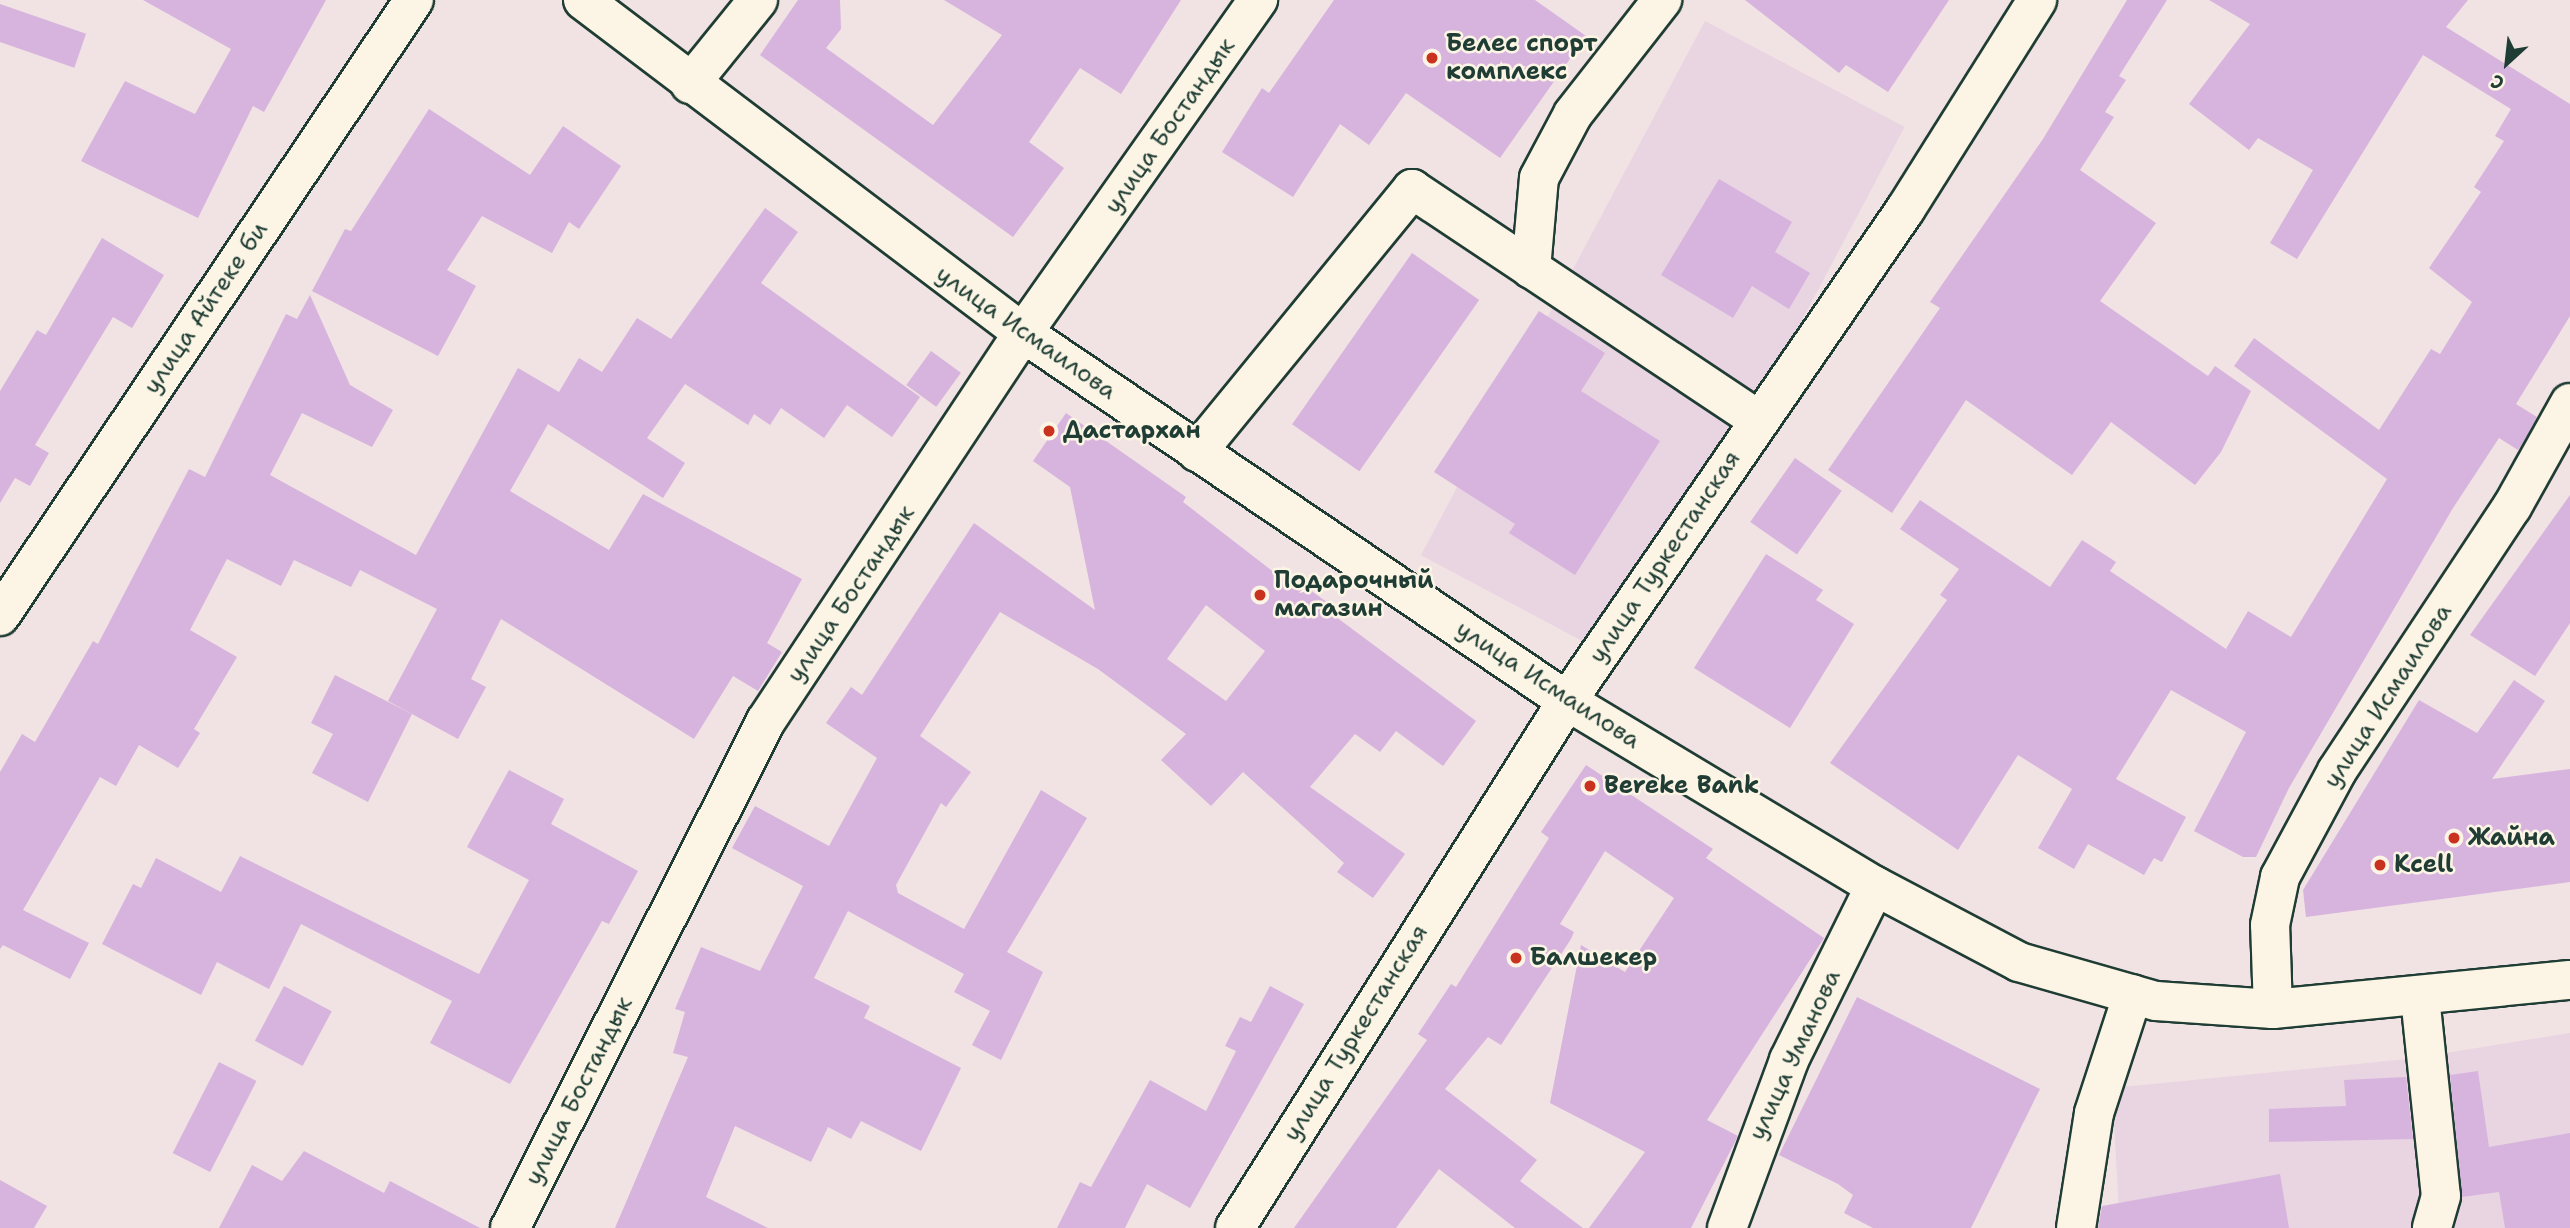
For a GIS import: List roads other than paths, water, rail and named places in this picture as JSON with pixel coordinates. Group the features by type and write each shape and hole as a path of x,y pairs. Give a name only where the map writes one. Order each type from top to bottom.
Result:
{"street":[{"name":"улица Айтеке би","path":"0,617 414,0"},
{"name":"улица Исмаилова","path":"583,0 690,84 1023,333 1567,701 1875,887 2020,962 2133,994 2273,1009 2420,997 2570,980"},
{"path":"690,84 758,0"},
{"name":"улица Бостандык","path":"510,1228 766,721 1023,333 1258,0"},
{"path":"1531,269 1539,178 1573,114 1662,0"},
{"name":"улица Туркестанская","path":"1235,1228 1567,701 1758,419 1905,210 2036,0"},
{"path":"1197,452 1238,398 1412,189 1758,419"},
{"name":"улица Исмаилова","path":"2273,1009 2270,925 2280,877 2337,771 2512,507 2570,403"},
{"name":"улица Уманова","path":"1727,1228 1789,1060 1875,887"},
{"path":"2076,1228 2094,1113 2133,994"},
{"path":"2420,997 2441,1196 2432,1228"}],"place":[{"name":"Белес спорт комплекс","path":"1432,58"},
{"name":"Дастархан","path":"1049,431"},
{"name":"Подарочный магазин","path":"1260,595"},
{"name":"Bereke Bank","path":"1590,786"},
{"name":"Жайна","path":"2454,838"},
{"name":"Kcell","path":"2380,865"},
{"name":"Балшекер","path":"1516,958"}]}
